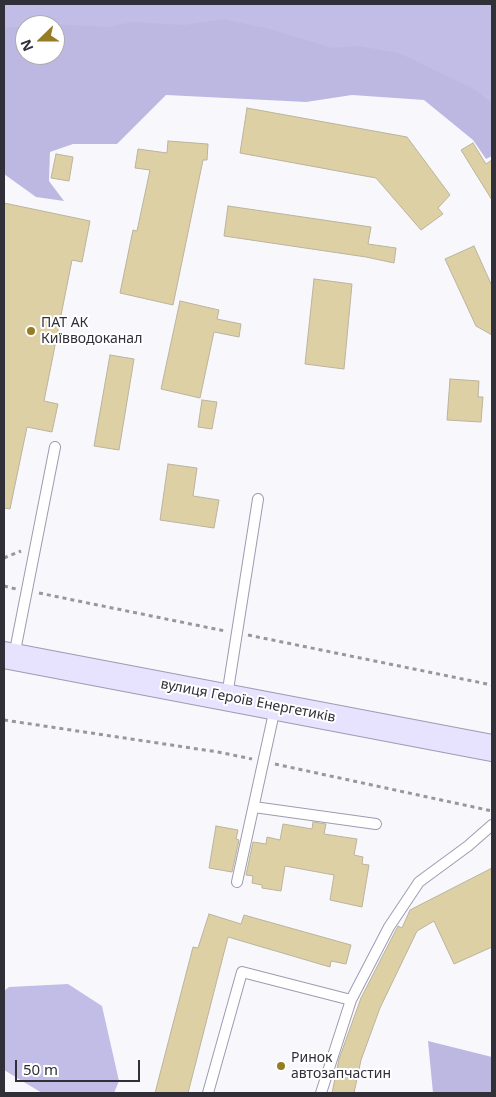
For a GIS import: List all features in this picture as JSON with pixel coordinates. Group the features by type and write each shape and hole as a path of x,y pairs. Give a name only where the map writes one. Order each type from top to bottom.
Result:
{"street":[{"name":"вулиця Героїв Енергетиків","path":"9,656 492,748"}],"lane":[{"path":"9,656 55,446"},
{"path":"227,697 258,499"},
{"path":"237,882 276,707"},
{"path":"254,807 376,824"},
{"path":"321,1093 351,1000 389,927 419,882 468,846 492,825"},
{"path":"208,1093 242,972 351,1000"}],"shaded area":[{"path":"4,4 492,4 492,156 486,159 473,140 424,100 352,95 306,102 166,95 117,144 73,144 50,152 49,181 64,201 36,197 4,174"},
{"path":"4,4 492,4 492,103 474,89 399,53 358,46 332,48 270,29 223,19 184,25 132,22 108,27 65,25 65,15 15,15 15,27 4,28"},
{"path":"68,984 102,1006 119,1081 114,1093 42,1093 4,1070 4,991 9,987"},
{"path":"428,1041 492,1057 492,1093 433,1093"}],"building":[{"path":"247,108 407,137 450,195 438,208 443,214 421,230 376,178 240,153"},
{"path":"168,141 208,144 207,160 203,160 173,305 120,293 133,230 137,231 150,170 135,168 138,149 167,153"},
{"path":"473,143 486,164 492,160 492,200 461,150"},
{"path":"56,154 73,157 69,181 51,178"},
{"name":"ПАТ АК Київводоканал","path":"4,203 90,221 82,262 72,260 44,401 58,404 52,432 27,427 10,509 4,508"},
{"path":"228,206 371,227 368,244 396,248 394,263 366,257 224,236"},
{"path":"474,246 492,286 492,335 476,326 445,259"},
{"path":"314,279 352,284 344,369 305,364"},
{"path":"180,301 219,310 217,319 241,324 239,337 214,332 200,398 161,389"},
{"path":"110,355 134,359 119,450 94,446"},
{"path":"450,379 479,381 478,397 483,397 481,422 447,420"},
{"path":"202,400 217,402 212,429 198,427"},
{"path":"168,464 197,468 193,496 219,500 214,528 160,520"},
{"path":"313,822 326,824 324,834 357,839 354,855 363,857 362,864 369,865 362,907 330,900 334,875 285,866 281,891 262,888 262,885 252,883 253,876 246,875 253,842 266,844 267,837 280,840 283,824 312,829"},
{"path":"216,826 238,830 236,839 239,840 232,872 209,868"},
{"path":"492,868 492,947 454,964 434,921 417,931 380,1008 361,1060 354,1093 332,1093 339,1059 361,998 398,926 402,928 410,910"},
{"path":"209,914 241,924 244,915 351,945 346,964 331,961 330,967 228,937 188,1093 155,1093 193,947 198,948"}],"place":[{"name":"ПАТ АК Київводоканал","path":"31,331"},
{"name":"Ринок автозапчастин","path":"281,1066"}]}
